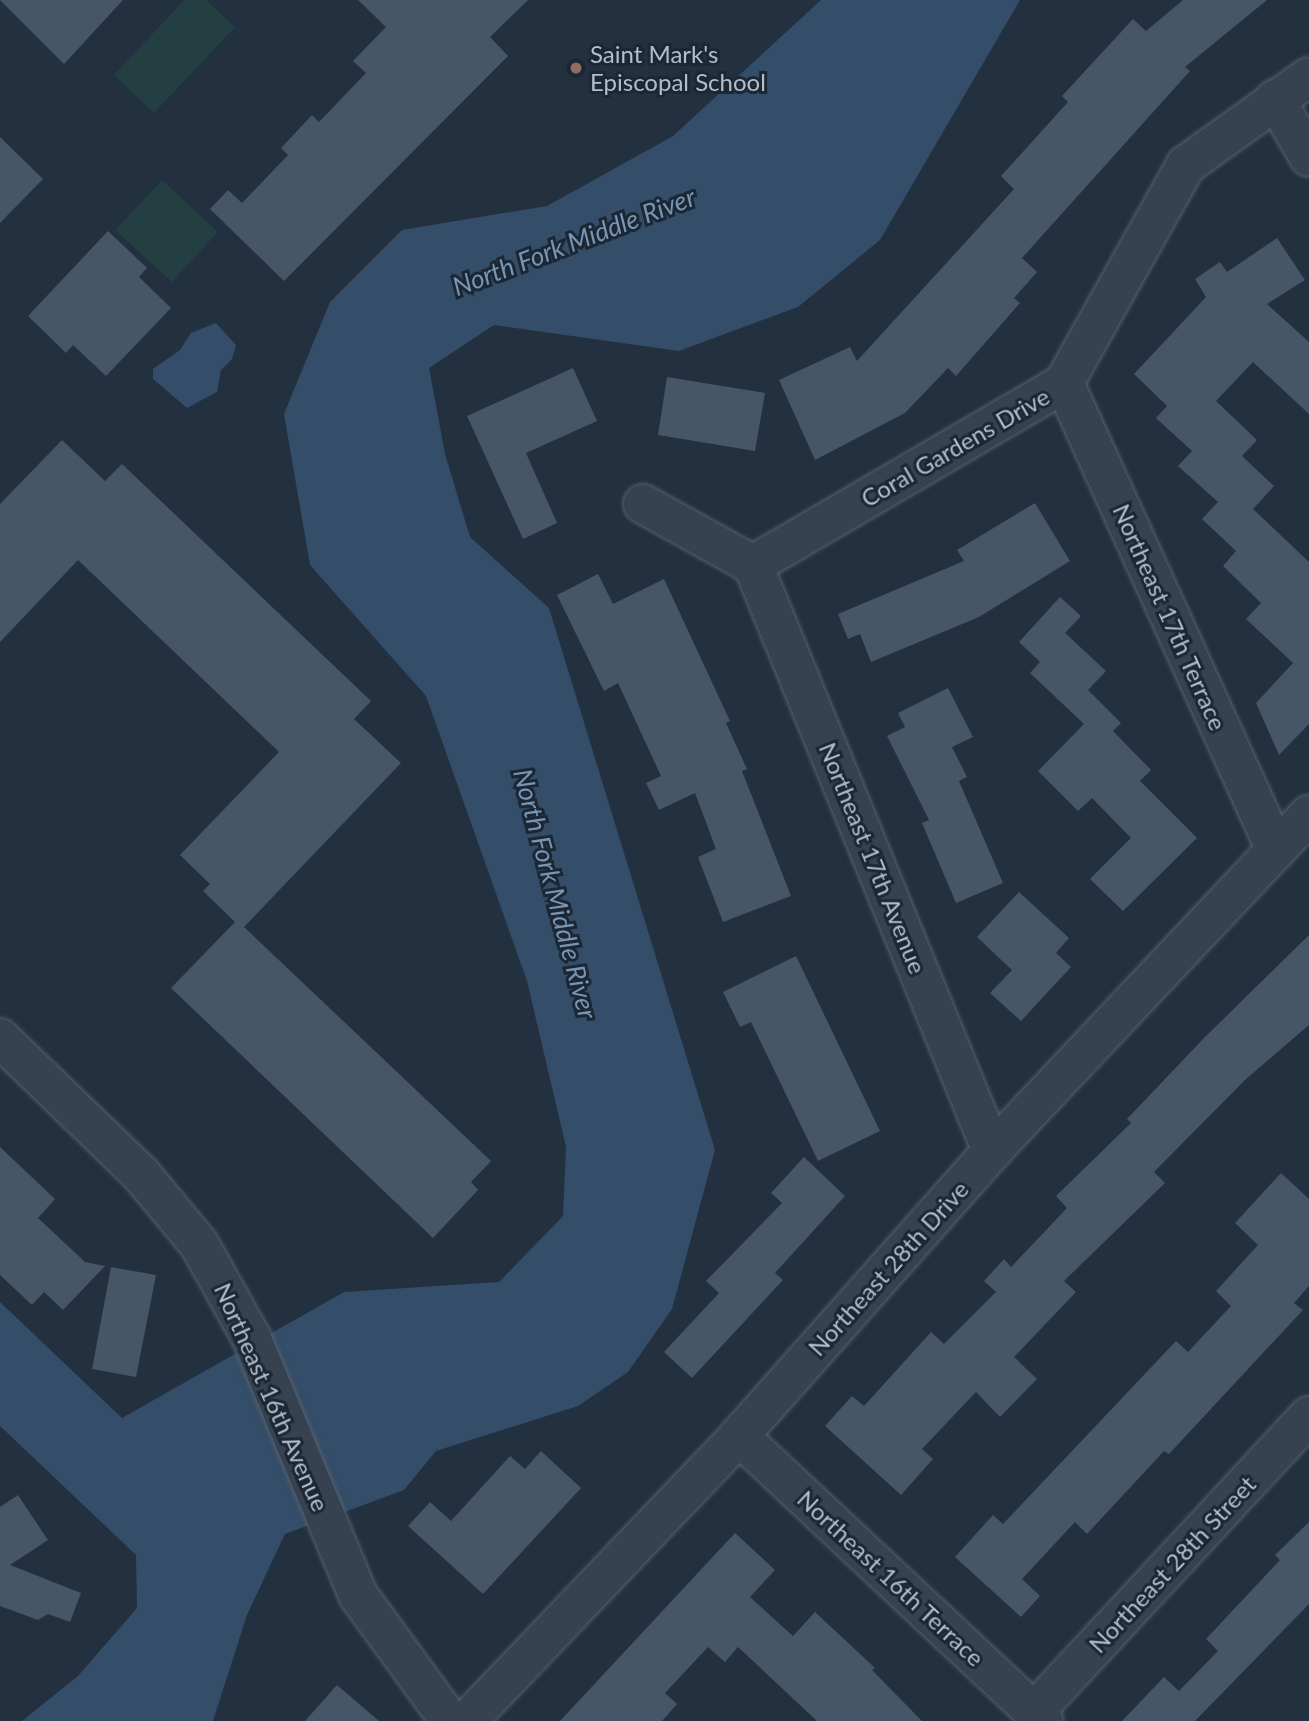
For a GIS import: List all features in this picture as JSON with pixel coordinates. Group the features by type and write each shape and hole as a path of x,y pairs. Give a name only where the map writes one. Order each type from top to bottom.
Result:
{"street":[{"name":"Coral Gardens Drive","path":"754,565 1064,383 1186,166 1275,99 1309,77"},
{"path":"1275,99 1309,158"},
{"name":"Northeast 17th Terrace","path":"1064,383 1276,850"},
{"path":"643,504 754,565"},
{"name":"Northeast 17th Avenue","path":"754,565 992,1152"},
{"name":"Northeast 28th Drive","path":"467,1721 739,1436 992,1152 1309,815"},
{"name":"Northeast 16th Avenue","path":"0,1038 176,1211 220,1278 252,1339 358,1595 450,1721"},
{"name":"Northeast 28th Street","path":"1039,1717 1309,1416"},
{"name":"Northeast 16th Terrace","path":"739,1436 1039,1717"}],"green space":[{"path":"184,0 206,0 235,27 154,113 114,75"},
{"path":"162,180 218,232 172,282 115,230"}],"water":[{"name":"North Fork Middle River","path":"821,0 1020,0 880,240 798,307 679,351 494,325 429,368 445,454 470,537 549,608 715,1150 672,1309 628,1372 578,1406 436,1451 404,1490 285,1534 247,1615 213,1721 22,1721 78,1676 137,1608 136,1555 0,1426 0,1302 122,1418 344,1292 499,1282 563,1216 566,1147 527,981 426,696 310,565 284,414 330,302 402,230 547,206 673,136"},
{"path":"216,323 236,345 232,359 221,370 217,392 187,408 153,379 153,369 180,350 191,333"}],"building":[{"path":"0,0 123,0 64,64"},
{"path":"358,0 528,0 490,37 508,56 284,281 210,209 228,190 242,203 288,155 281,148 312,115 319,122 366,73 353,61 386,27"},
{"path":"1183,0 1267,0 1185,67 1190,71 1022,258 1037,272 1014,298 1020,303 956,376 948,368 905,413 815,460 779,380 850,347 857,361 1014,189 1001,176 1068,102 1062,96 1133,19 1146,31"},
{"path":"0,137 43,179 0,223"},
{"path":"108,231 147,268 139,277 171,308 106,376 73,345 66,353 28,316"},
{"path":"1277,238 1305,280 1267,304 1309,342 1309,414 1253,362 1216,401 1257,440 1242,456 1274,486 1253,509 1309,562 1309,724 1279,755 1256,703 1293,663 1246,619 1261,603 1223,566 1236,551 1202,519 1218,502 1178,466 1192,451 1156,418 1167,406 1134,374 1206,297 1195,279 1220,262 1227,272"},
{"path":"573,368 597,421 526,453 557,523 523,539 467,416"},
{"path":"667,377 765,393 755,451 658,435"},
{"path":"62,440 105,481 122,464 371,701 354,719 401,763 244,927 491,1161 471,1182 478,1190 433,1238 171,988 235,922 203,891 210,884 180,855 279,752 78,560 0,642 0,504"},
{"path":"1035,503 1070,561 979,617 871,662 860,634 848,639 838,614 964,561 957,550"},
{"path":"598,574 613,604 664,579 730,721 726,723 747,769 742,771 791,896 723,922 698,857 716,849 695,793 659,810 646,783 661,776 618,683 604,691 557,595"},
{"path":"1060,597 1081,616 1065,633 1106,671 1088,690 1121,723 1113,731 1151,770 1140,781 1197,838 1123,911 1090,879 1131,838 1092,798 1078,811 1038,771 1084,724 1030,673 1040,662 1019,642"},
{"path":"948,688 973,737 952,747 967,777 959,781 1003,883 956,903 922,823 929,820 887,736 905,727 898,713"},
{"path":"1019,892 1069,938 1056,953 1071,967 1021,1021 990,993 1012,970 977,937"},
{"path":"1309,935 1309,1025 1245,1080 1154,1172 1165,1183 1064,1281 1076,1292 1014,1357 1037,1379 1000,1417 976,1392 922,1449 933,1459 901,1495 825,1426 852,1396 864,1406 931,1332 944,1344 996,1292 984,1281 1004,1259 1011,1267 1067,1208 1056,1196 1131,1123 1127,1119 1204,1038"},
{"path":"796,956 880,1131 818,1161 751,1022 740,1027 723,992"},
{"path":"0,1147 55,1199 38,1218 85,1262 105,1266 63,1310 44,1292 32,1305 0,1275"},
{"path":"804,1157 845,1196 775,1273 783,1280 692,1378 664,1352 719,1293 706,1281 782,1203 771,1193"},
{"path":"1281,1173 1309,1199 1309,1286 1294,1303 1303,1310 1169,1454 1164,1451 1087,1534 1075,1522 1022,1579 1040,1596 1021,1617 955,1557 993,1515 1003,1524 1176,1341 1188,1352 1231,1306 1216,1291 1258,1245 1235,1223"},
{"path":"111,1267 156,1275 136,1377 92,1369"},
{"path":"541,1451 581,1488 483,1594 408,1526 430,1502 451,1521 510,1456 525,1469"},
{"path":"18,1495 48,1540 10,1565 81,1593 70,1622 48,1614 38,1620 0,1606 0,1507"},
{"path":"1309,1522 1309,1604 1195,1721 1122,1721 1164,1677 1179,1691 1218,1651 1206,1639 1280,1560 1275,1555"},
{"path":"735,1533 775,1570 750,1597 793,1636 815,1612 875,1668 872,1670 922,1721 817,1721 738,1647 725,1662 708,1647 665,1693 677,1704 662,1721 560,1721"},
{"path":"337,1685 379,1721 305,1721"}],"place":[{"name":"Saint Mark's Episcopal School","path":"576,68"}]}
